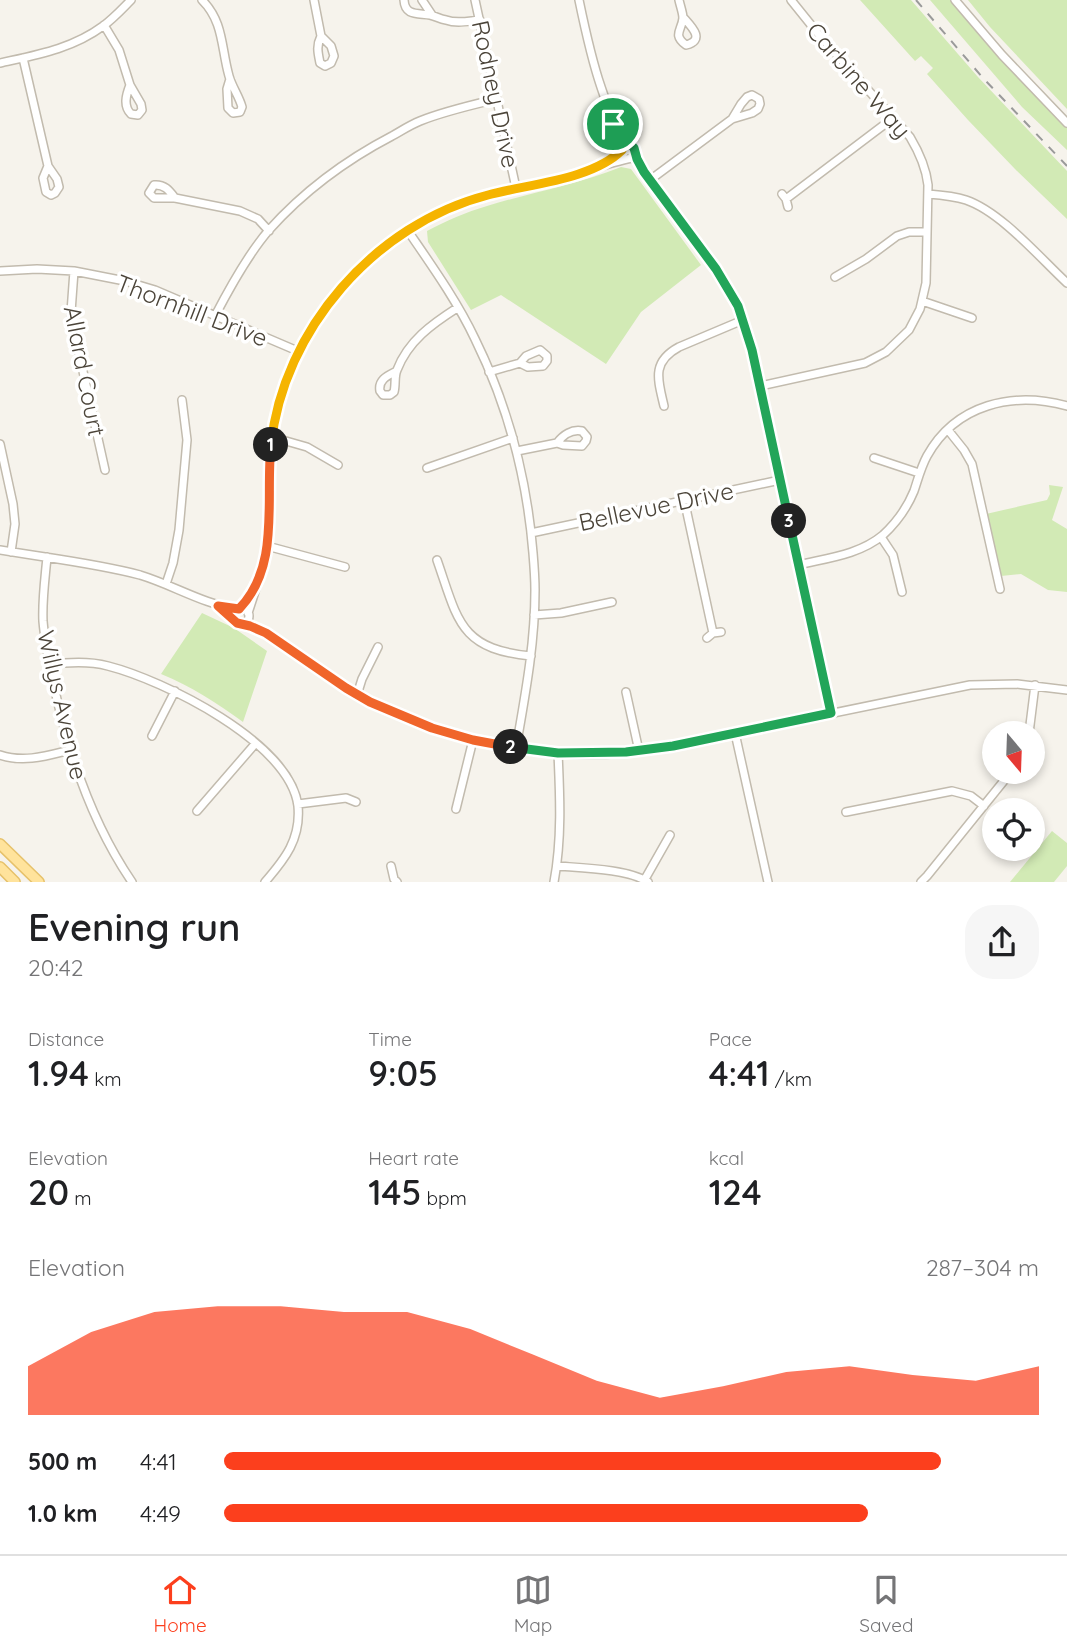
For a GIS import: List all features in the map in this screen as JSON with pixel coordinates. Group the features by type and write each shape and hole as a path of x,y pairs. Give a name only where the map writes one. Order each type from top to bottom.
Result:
{"main road":[{"path":"0,844 39,882"},
{"path":"0,867 15,882"}],"street":[{"path":"0,63 67,46 88,36 131,0"},
{"path":"202,0 219,24 230,79"},
{"path":"314,0 321,36"},
{"path":"404,0 408,10 416,14 432,15 448,21 480,20"},
{"path":"422,0 432,15"},
{"name":"Rodney Drive","path":"475,0 516,188"},
{"path":"579,0 594,64 622,156 644,172"},
{"path":"679,0 683,18"},
{"name":"Carbine Way","path":"760,386 852,366 876,358 895,345 909,330 922,301 926,283 928,194 927,178 919,153 910,137 791,0"},
{"path":"955,0 1002,55 1067,123"},
{"path":"104,25 119,50 130,85"},
{"path":"23,58 48,166"},
{"path":"215,316 232,285 269,231 332,172 419,121 497,99"},
{"path":"611,115 620,124 624,136 634,148 644,172 724,281 738,306 760,386 831,713"},
{"path":"785,200 893,118"},
{"path":"650,180 732,119"},
{"path":"602,166 630,145"},
{"path":"242,624 248,619 267,546 272,437 281,399 300,352 317,321 345,284 373,256 408,231 460,204 632,158 635,153"},
{"path":"928,194 953,196 986,209 1066,285"},
{"path":"175,198 240,211 258,219 269,231"},
{"path":"408,231 440,277 475,339 513,438 525,489 536,589 531,656 516,748"},
{"path":"835,278 897,236 909,232 927,232"},
{"name":"Thornhill Drive","path":"0,271 74,271 125,281 155,290 300,352"},
{"name":"Allard Court","path":"74,271 71,312 105,470"},
{"path":"922,301 972,318"},
{"path":"395,372 411,344 430,325 457,308"},
{"path":"664,406 658,380 664,358 679,347 743,320"},
{"path":"489,372 520,363"},
{"path":"798,565 855,551 881,537 908,505 919,473 935,443 979,408 1011,400 1033,399 1067,406"},
{"path":"166,584 179,530 187,440 182,400"},
{"path":"948,430 968,456 975,474 1000,589"},
{"path":"272,437 307,447 338,465"},
{"path":"427,468 513,438"},
{"path":"517,451 557,443"},
{"path":"0,444 13,504 15,524 11,552"},
{"path":"873,457 919,473"},
{"name":"Bellevue Drive","path":"531,533 780,480"},
{"path":"684,499 713,634"},
{"path":"881,537 893,555 902,592"},
{"path":"267,546 345,567"},
{"path":"0,550 118,570 166,584 218,606 245,610 266,633 357,695 416,722 473,740 516,748 558,753 639,751 962,686 996,683 1067,690"},
{"name":"Willys Avenue","path":"47,557 43,610 45,638 70,750 99,824 132,882"},
{"path":"437,560 454,609 472,636 491,649 531,656"},
{"path":"234,620 233,615 255,587"},
{"path":"534,615 561,613 612,602"},
{"path":"218,606 237,623 266,633"},
{"path":"357,695 378,647"},
{"path":"50,665 83,662 107,666 158,683 215,713 255,744 280,768 298,804 297,826 286,858 265,882"},
{"path":"1030,721 1035,685"},
{"path":"152,736 175,691"},
{"path":"626,692 639,751"},
{"path":"735,733 768,882"},
{"path":"456,809 473,740"},
{"path":"198,811 255,744"},
{"path":"0,755 23,760 70,750"},
{"path":"554,882 561,821 558,753"},
{"path":"990,798 1001,784"},
{"path":"346,798 349,788"},
{"path":"846,812 952,791 971,796 982,804"},
{"path":"298,804 346,798 356,802"},
{"path":"921,882 982,808"},
{"path":"557,866 625,873 646,881 670,835"},
{"path":"391,866 393,881"}],"green space":[{"path":"860,0 911,0 978,77 1067,171 1067,219 1015,169 927,74 933,68 921,56 915,61"},
{"path":"930,0 950,0 1067,128 1067,150 1022,107"},
{"path":"968,0 1067,0 1067,109 990,27"},
{"path":"621,167 631,169 701,265 641,312 606,364 501,295 471,310 428,242 427,231 479,208 588,179"},
{"path":"1049,485 1063,487 1052,520 1067,529 1067,592 1048,590 1021,574 1001,576 986,514 1047,500 1050,494"},
{"path":"202,613 234,628 267,651 243,722 204,695 161,674"},
{"path":"1052,831 1067,843 1067,866 1054,882 1010,882 1027,861 1045,861 1045,840"}],"railway":[{"path":"916,0 983,78 1067,166"}],"route":[{"path":"611,115 620,124 628,144 634,148 644,172 706,255 738,306 752,350 831,713 673,746 626,752 558,753 473,740 416,722 357,695 266,633 237,623 218,606 239,609 255,587 267,546 270,455 281,399 303,344 335,296 373,256 408,231 444,211 483,196 602,166 622,150 613,124 611,115"}]}
